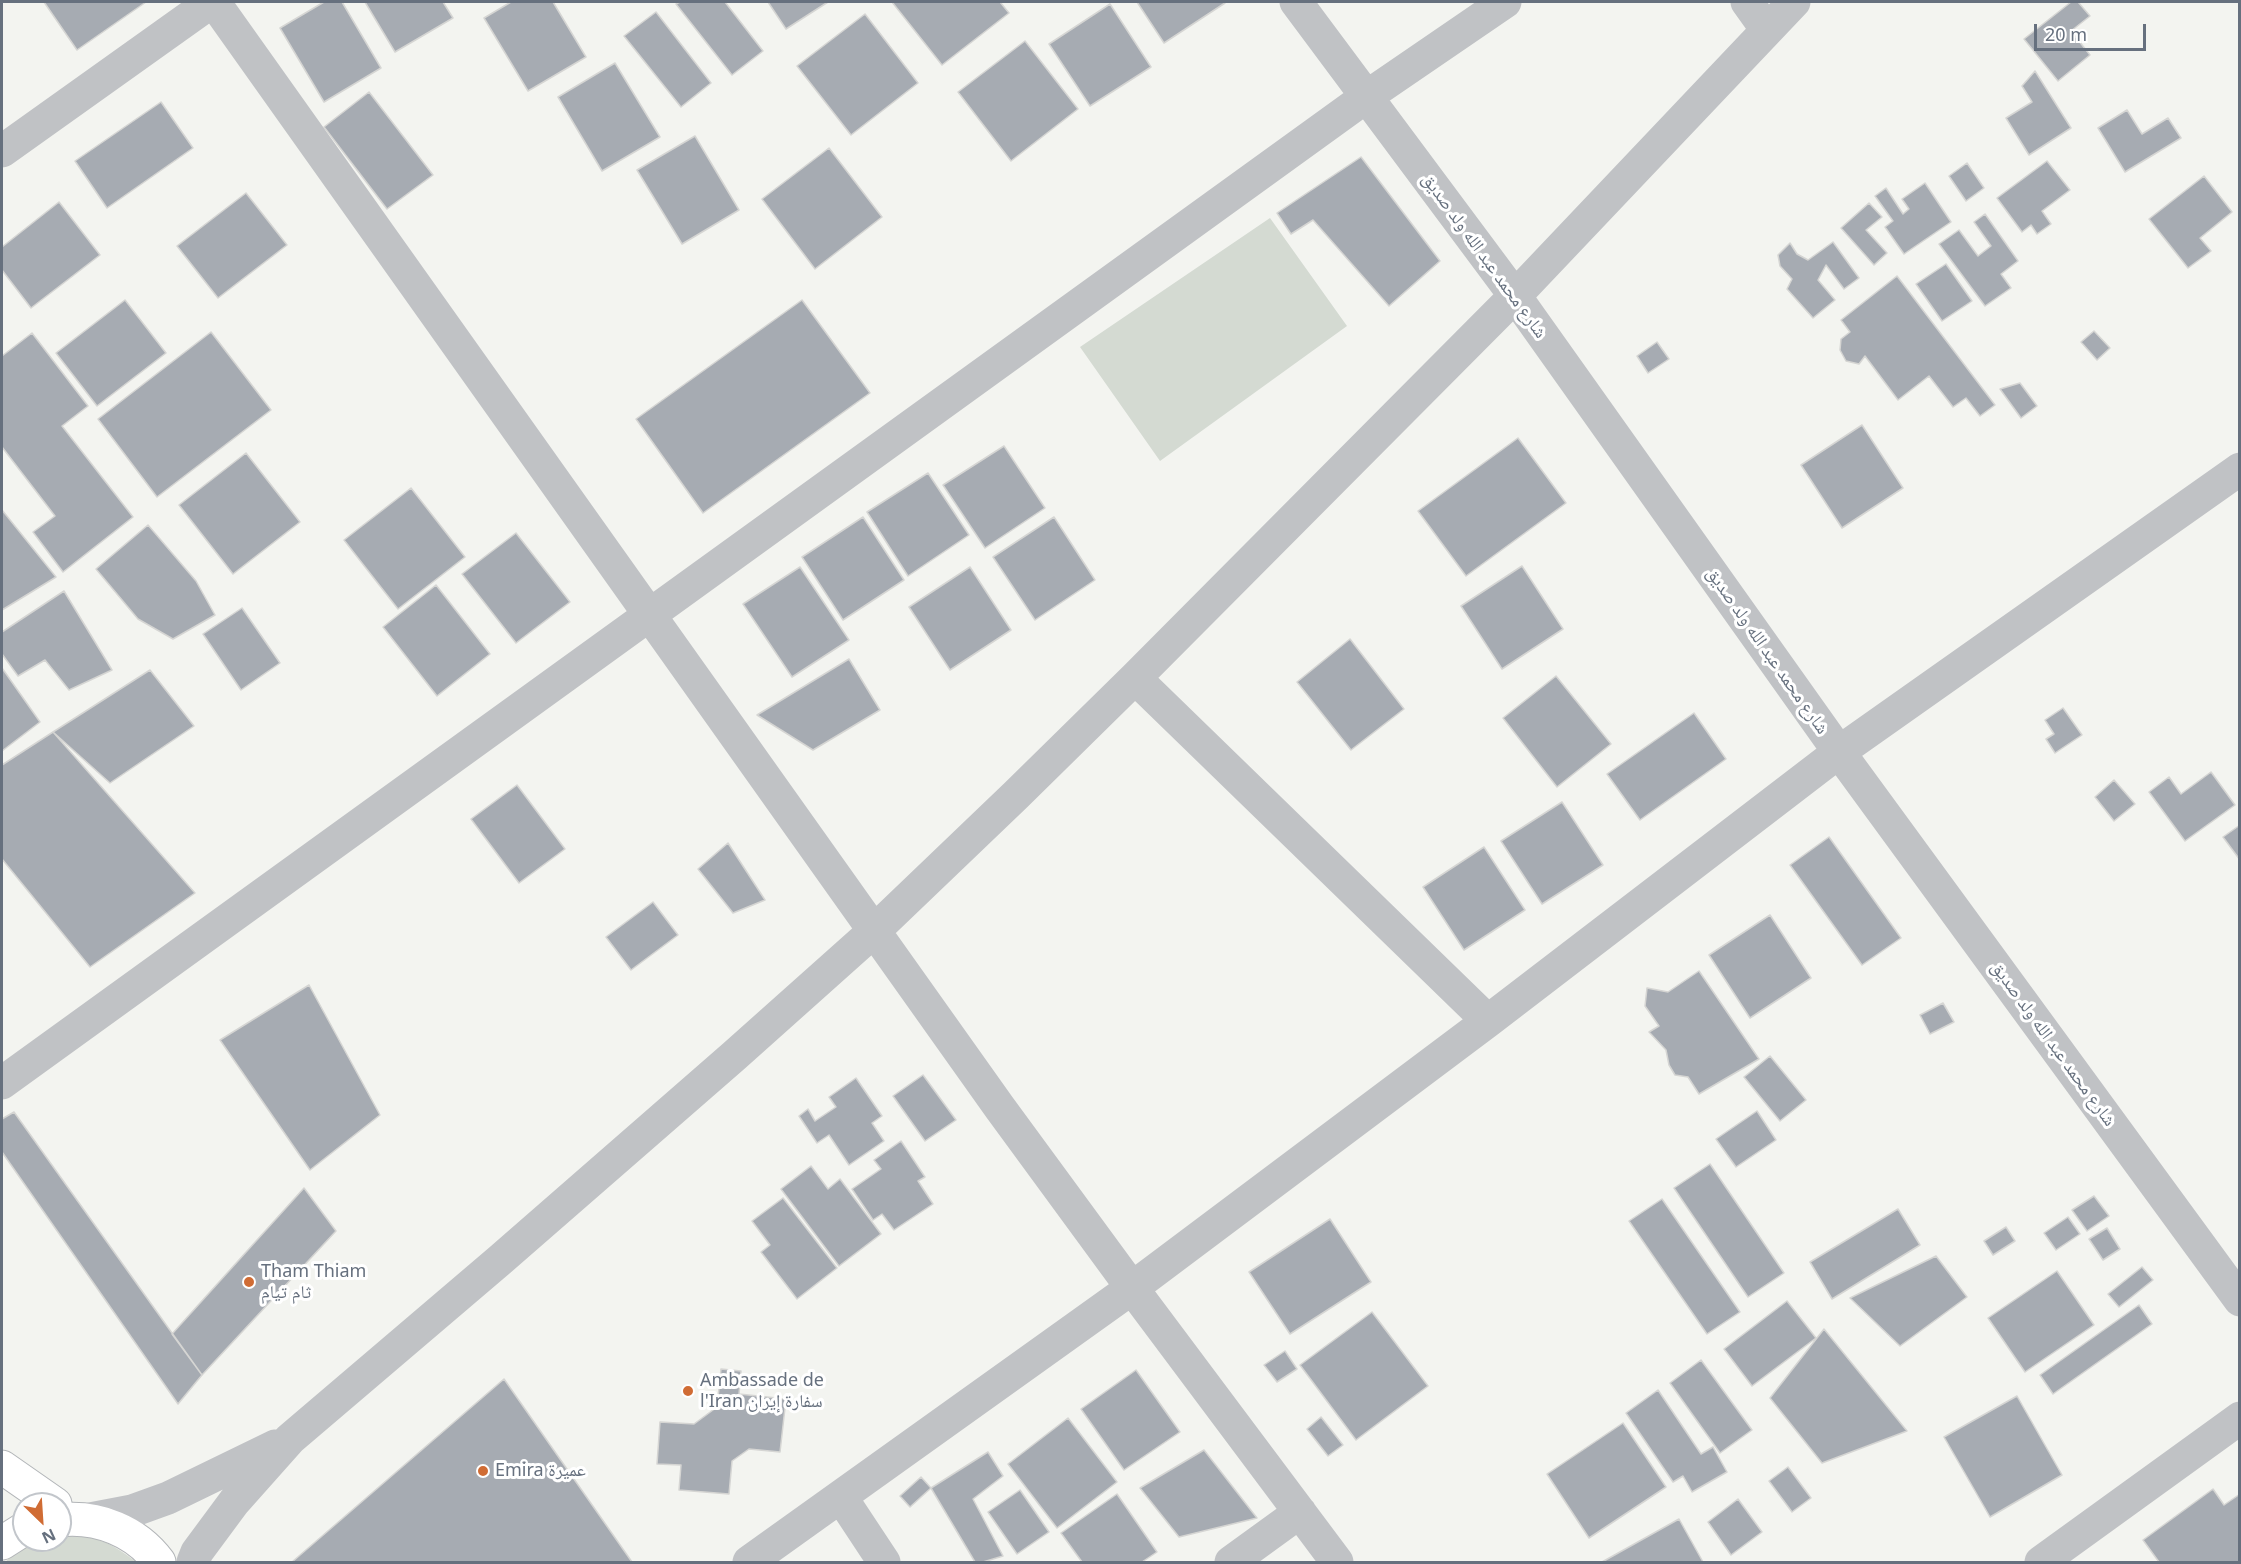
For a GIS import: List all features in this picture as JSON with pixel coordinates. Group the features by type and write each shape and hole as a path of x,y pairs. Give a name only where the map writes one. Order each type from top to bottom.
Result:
{"highway":[{"path":"2,1467 37,1492"},
{"path":"72,1515 114,1527 135,1539 159,1563"}],"street":[{"path":"2,151 212,2 874,931 1132,1288 1337,1563"},
{"name":"شارع محمد عبد الله ولد صديق","path":"1296,2 1515,296 1839,752 2240,1300"},
{"path":"2,1083 1366,97 1505,2"},
{"path":"1747,2 1767,30"},
{"path":"193,1563 197,1552 234,1502 290,1439 509,1252 874,931 1135,678 1515,296 1794,2"},
{"path":"749,1563 1132,1288 1488,1021 1839,752 2240,469"},
{"path":"1135,678 1488,1021"},
{"path":"2041,1563 2240,1418"},
{"path":"72,1514 132,1510 168,1498 290,1439"},
{"path":"841,1497 884,1563"},
{"path":"1231,1563 1300,1512"}],"shaded area":[{"path":"1270,218 1347,326 1160,461 1080,347"},
{"path":"72,1536 92,1538 109,1544 136,1562 5,1562 18,1552 72,1552"}],"building":[{"path":"44,2 146,2 77,50"},
{"path":"324,2 342,2 381,68 324,102 280,28"},
{"path":"365,2 443,2 453,18 395,52"},
{"path":"511,2 553,2 586,57 528,91 484,18"},
{"path":"680,2 725,2 763,51 732,75 676,4"},
{"path":"768,2 828,2 786,29"},
{"path":"892,2 1000,2 1009,13 942,65"},
{"path":"1137,2 1224,2 1225,3 1164,43"},
{"path":"2071,2 2078,2 2090,16 2071,31 2090,55 2058,81 2024,39"},
{"path":"1110,4 1151,67 1090,106 1049,44"},
{"path":"656,12 711,83 681,107 624,36"},
{"path":"865,14 918,83 851,135 797,66"},
{"path":"1025,41 1078,109 1011,161 958,92"},
{"path":"615,63 660,137 602,171 558,97"},
{"path":"2035,71 2071,128 2029,155 2006,118 2032,102 2022,86"},
{"path":"369,92 433,175 387,209 324,127"},
{"path":"161,102 193,148 107,208 75,161"},
{"path":"2127,110 2142,134 2168,118 2181,138 2125,172 2098,128"},
{"path":"695,136 739,210 682,244 637,170"},
{"path":"829,148 882,217 815,269 762,199"},
{"path":"1361,157 1440,261 1389,306 1313,220 1291,234 1277,213"},
{"path":"2047,161 2070,190 2042,211 2051,224 2037,234 2031,225 2022,232 1997,198"},
{"path":"1967,163 1984,188 1966,201 1949,176"},
{"path":"2204,176 2232,212 2200,238 2211,251 2188,268 2149,219"},
{"path":"1925,183 1951,222 1904,254 1885,227 1893,221 1875,196 1886,188 1903,214 1909,209 1902,199"},
{"path":"246,193 287,245 218,298 177,246"},
{"path":"59,202 100,255 31,308 2,270 2,247"},
{"path":"1869,203 1882,217 1866,230 1887,253 1874,265 1841,228"},
{"path":"1985,214 2018,261 2001,274 2011,288 1985,306 1939,244 1959,230 1978,256 1991,246 1974,222"},
{"path":"1833,242 1859,278 1844,289 1826,265 1818,280 1835,300 1813,318 1787,289 1792,279 1780,266 1778,255 1790,243 1797,254 1808,260"},
{"path":"1946,264 1972,301 1942,321 1916,284"},
{"path":"1897,276 1995,405 1980,416 1966,398 1953,407 1929,376 1898,400 1865,356 1859,364 1846,361 1840,350 1841,339 1850,332 1841,320"},
{"path":"125,300 166,353 97,406 56,353"},
{"path":"802,300 870,393 703,513 636,419"},
{"path":"2094,331 2110,348 2097,360 2081,342"},
{"path":"211,332 271,410 157,497 98,419"},
{"path":"32,333 88,406 62,426 133,517 63,572 33,532 55,516 2,447 2,356"},
{"path":"1657,342 1669,359 1648,373 1637,356"},
{"path":"2020,383 2037,406 2021,418 2000,389"},
{"path":"1862,425 1903,488 1842,528 1801,465"},
{"path":"1518,438 1566,503 1466,576 1418,511"},
{"path":"1004,446 1045,508 985,548 943,485"},
{"path":"246,453 300,522 233,574 179,505"},
{"path":"928,473 969,535 908,576 867,512"},
{"path":"411,488 465,557 398,609 344,540"},
{"path":"2,510 56,577 2,610"},
{"path":"863,517 904,580 843,620 802,557"},
{"path":"1054,517 1095,580 1035,620 993,557"},
{"path":"148,525 196,581 215,615 173,639 138,619 96,569"},
{"path":"516,533 570,602 516,643 462,574"},
{"path":"1522,566 1563,629 1502,669 1461,606"},
{"path":"800,567 849,640 792,677 743,604"},
{"path":"970,567 1011,630 950,670 909,607"},
{"path":"436,585 490,654 437,696 383,627"},
{"path":"64,591 112,670 69,690 45,660 18,676 2,654 2,632"},
{"path":"242,608 280,663 241,690 203,634"},
{"path":"1350,639 1404,709 1351,750 1297,682"},
{"path":"849,659 880,710 813,750 757,715"},
{"path":"2,668 40,722 2,751"},
{"path":"150,670 194,726 110,783 53,732"},
{"path":"1556,676 1611,744 1557,787 1503,718"},
{"path":"2063,708 2082,735 2055,753 2046,739 2054,734 2045,720"},
{"path":"1694,713 1726,759 1640,820 1607,774"},
{"path":"53,732 195,893 90,967 2,859 2,765"},
{"path":"2211,772 2235,805 2185,841 2149,792 2169,777 2181,794"},
{"path":"2114,780 2135,804 2114,821 2095,797"},
{"path":"517,785 565,849 519,883 471,819"},
{"path":"1562,802 1603,865 1542,904 1501,841"},
{"path":"2240,825 2240,860 2223,837"},
{"path":"1829,837 1901,938 1862,965 1790,865"},
{"path":"728,843 765,900 733,913 698,869"},
{"path":"1484,847 1525,910 1464,950 1423,887"},
{"path":"653,902 678,935 631,970 606,937"},
{"path":"1770,915 1811,978 1750,1018 1709,955"},
{"path":"1699,971 1759,1059 1699,1094 1688,1077 1675,1075 1669,1065 1666,1050 1649,1032 1659,1026 1645,1006 1647,988 1668,992"},
{"path":"309,985 380,1115 310,1170 220,1040"},
{"path":"1943,1003 1954,1022 1930,1034 1920,1015"},
{"path":"1770,1056 1806,1100 1780,1121 1744,1077"},
{"path":"923,1075 956,1120 925,1141 893,1096"},
{"path":"856,1078 882,1116 872,1123 884,1141 849,1165 829,1135 817,1143 799,1116 808,1109 815,1121 836,1107 829,1097"},
{"path":"1757,1111 1776,1140 1736,1167 1716,1139"},
{"path":"14,1112 202,1375 178,1404 2,1152 2,1119"},
{"path":"901,1141 925,1177 918,1181 933,1204 894,1230 882,1214 873,1220 852,1189 881,1169 874,1160"},
{"path":"1710,1164 1784,1273 1748,1297 1674,1188"},
{"path":"811,1166 828,1189 840,1179 881,1234 839,1266 781,1189"},
{"path":"304,1188 336,1231 202,1375 172,1334"},
{"path":"2094,1196 2109,1216 2087,1231 2072,1210"},
{"path":"783,1198 837,1268 797,1299 761,1252 770,1245 752,1221"},
{"path":"1662,1199 1740,1312 1707,1334 1629,1221"},
{"path":"1898,1209 1920,1245 1832,1299 1810,1262"},
{"path":"2068,1217 2080,1234 2056,1250 2044,1233"},
{"path":"1330,1219 1371,1282 1290,1334 1249,1272"},
{"path":"2006,1227 2015,1241 1993,1255 1984,1241"},
{"path":"2107,1228 2120,1249 2103,1260 2089,1239"},
{"path":"1936,1256 1967,1297 1900,1346 1850,1298"},
{"path":"2142,1267 2153,1280 2119,1307 2108,1294"},
{"path":"2057,1271 2094,1325 2025,1372 1988,1318"},
{"path":"1787,1301 1816,1338 1752,1386 1724,1349"},
{"path":"2139,1305 2152,1324 2053,1394 2040,1375"},
{"path":"1372,1312 1428,1386 1356,1440 1300,1365"},
{"path":"1824,1329 1907,1431 1822,1463 1770,1398"},
{"path":"1285,1351 1297,1369 1277,1382 1264,1365"},
{"path":"1701,1360 1752,1430 1720,1453 1670,1383"},
{"path":"721,1369 741,1371 739,1394 786,1399 780,1452 749,1449 732,1461 729,1494 679,1490 681,1465 657,1464 660,1422 694,1424 717,1407"},
{"path":"1136,1370 1180,1432 1124,1470 1081,1409"},
{"name":"Emira عميرة","path":"504,1379 632,1562 292,1562"},
{"path":"1658,1390 1701,1454 1713,1447 1727,1472 1692,1492 1683,1476 1673,1482 1626,1413"},
{"path":"2017,1396 2062,1475 1990,1517 1944,1437"},
{"path":"1321,1417 1343,1445 1328,1456 1307,1429"},
{"path":"1068,1418 1117,1482 1057,1528 1008,1464"},
{"path":"1623,1423 1666,1487 1589,1538 1547,1474"},
{"path":"1204,1450 1257,1518 1179,1537 1140,1488"},
{"path":"988,1452 1003,1476 973,1499 1003,1556 975,1562 931,1488"},
{"path":"1788,1467 1811,1498 1792,1512 1769,1481"},
{"path":"921,1477 931,1488 910,1507 900,1496"},
{"path":"2213,1489 2224,1505 2240,1494 2240,1562 2159,1562 2143,1540"},
{"path":"1020,1490 1049,1532 1017,1554 988,1512"},
{"path":"1117,1494 1157,1552 1142,1562 1082,1562 1061,1533"},
{"path":"1738,1499 1762,1532 1731,1555 1708,1522"},
{"path":"1679,1519 1703,1562 1602,1562"}],"place":[{"name":"Tham Thiam ثام تيام","path":"249,1282"},
{"name":"Ambassade de l'Iran سفارة إيران","path":"688,1391"},
{"name":"Emira عميرة","path":"483,1471"}]}
